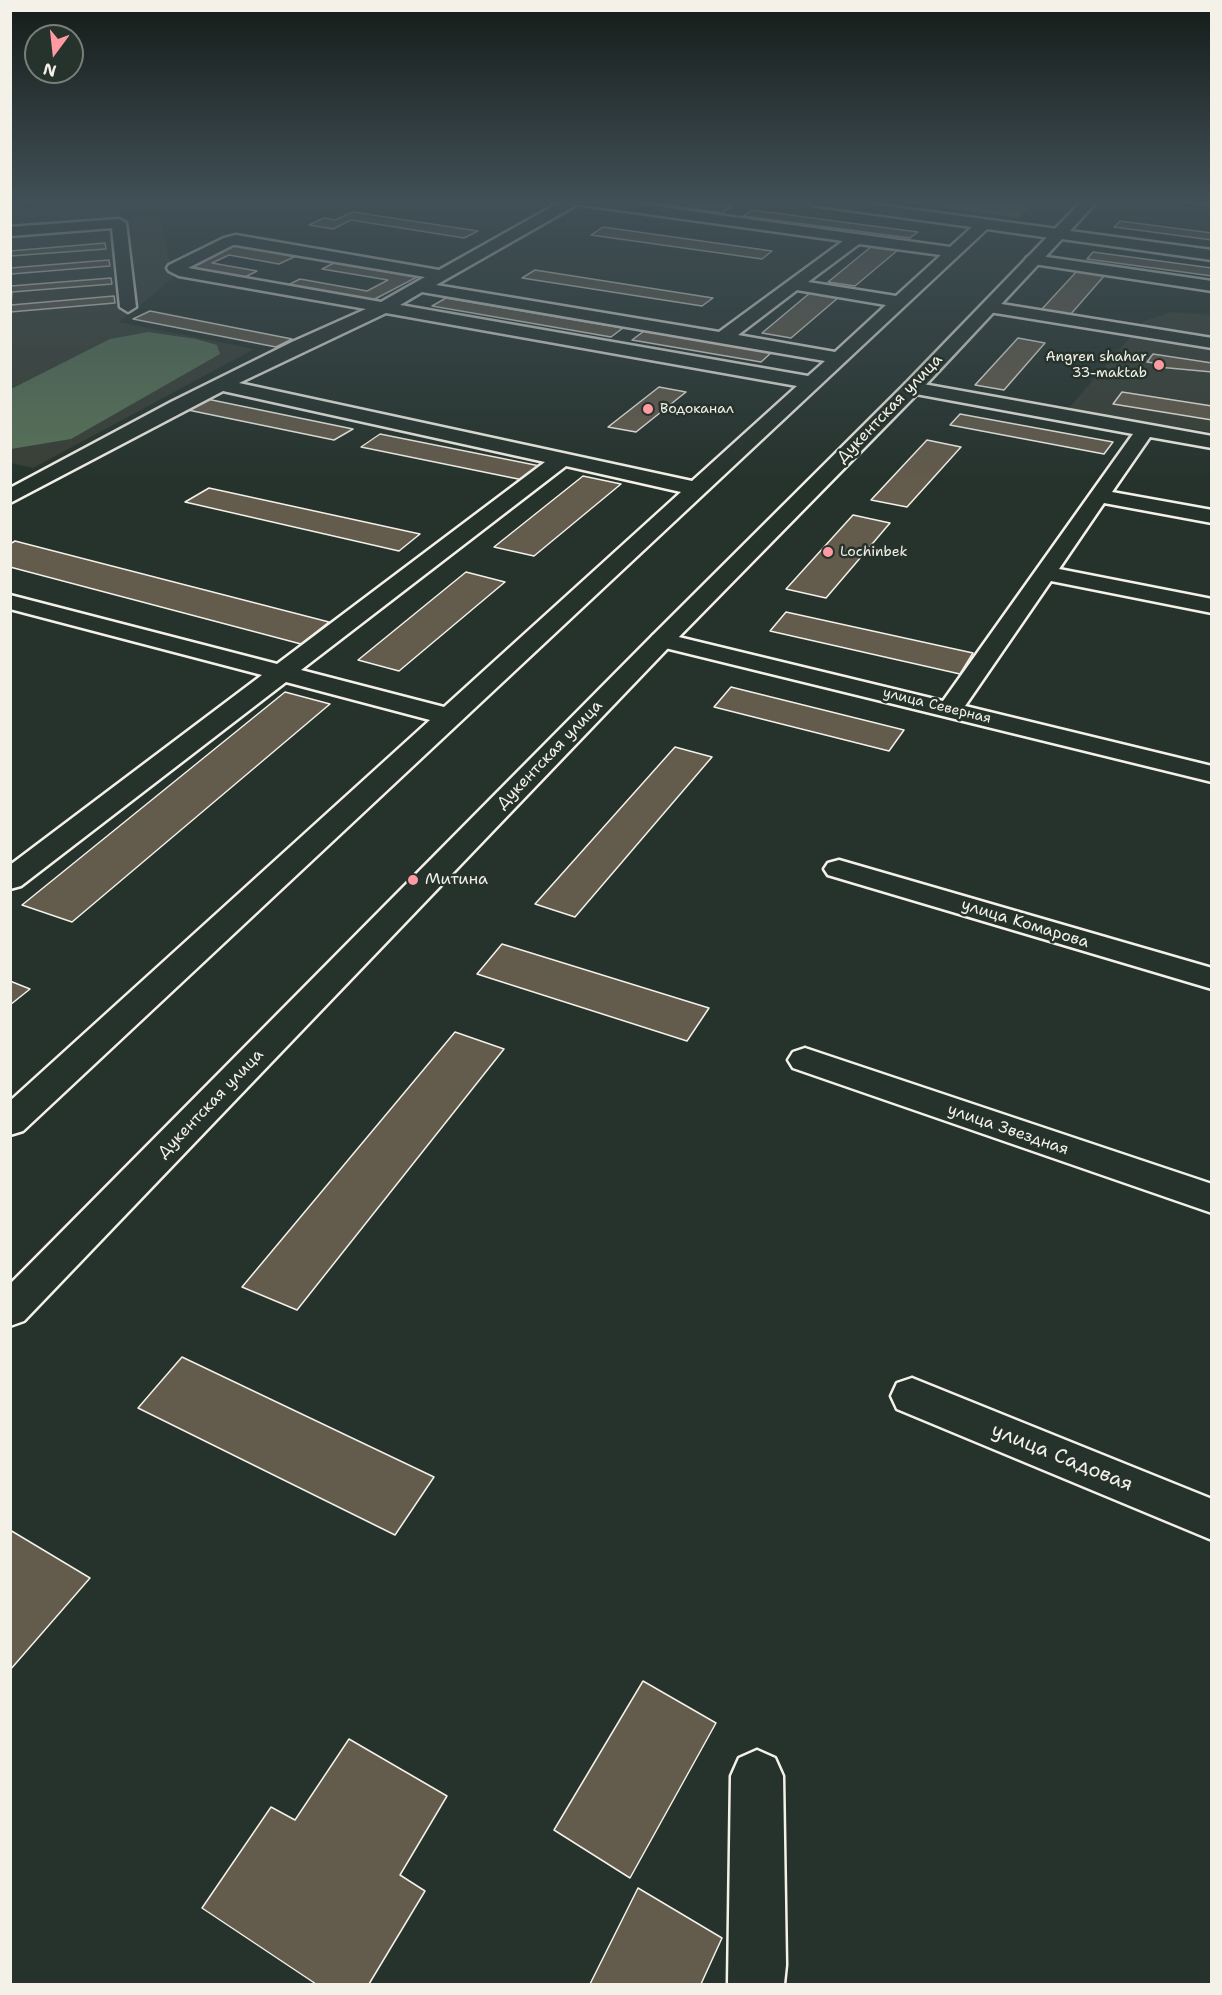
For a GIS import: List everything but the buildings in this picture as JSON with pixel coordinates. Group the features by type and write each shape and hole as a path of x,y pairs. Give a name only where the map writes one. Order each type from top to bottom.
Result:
{"street":[{"path":"127,294 128,307"},
{"path":"311,294 813,383"},
{"path":"10,497 178,406 407,294"},
{"path":"462,294 840,358"},
{"path":"723,338 782,294"},
{"path":"851,294 900,302"},
{"path":"10,1122 909,294"},
{"name":"Дукентская улица","path":"10,1310 662,640 912,388 1001,294"},
{"path":"989,307 1212,344"},
{"path":"223,385 698,489"},
{"path":"912,388 1212,442"},
{"path":"950,709 1145,430"},
{"path":"10,880 562,459"},
{"path":"1099,495 1212,517"},
{"path":"1046,573 1212,606"},
{"path":"10,602 451,717"},
{"name":"улица Северная","path":"662,640 1212,774"},
{"name":"улица Комарова","path":"839,869 1212,979"},
{"name":"улица Звездная","path":"805,1060 1212,1199"},
{"name":"улица Садовая","path":"912,1396 1212,1520"},
{"path":"756,1984 758,1965 757,1776"}],"shaded area":[{"path":"10,294 153,294 119,322 254,349 33,468 11,463"},
{"name":"Angren shahar 33-maktab","path":"1172,312 1211,315 1211,432 1068,409 1144,321"}],"green space":[{"path":"148,332 196,339 217,345 220,354 71,439 11,449 11,389 110,339"}],"place":[{"name":"Angren shahar 33-maktab","path":"1159,365"},
{"name":"Водоканал","path":"648,409"},
{"name":"Lochinbek","path":"828,552"},
{"name":"Митина","path":"413,880"}]}
